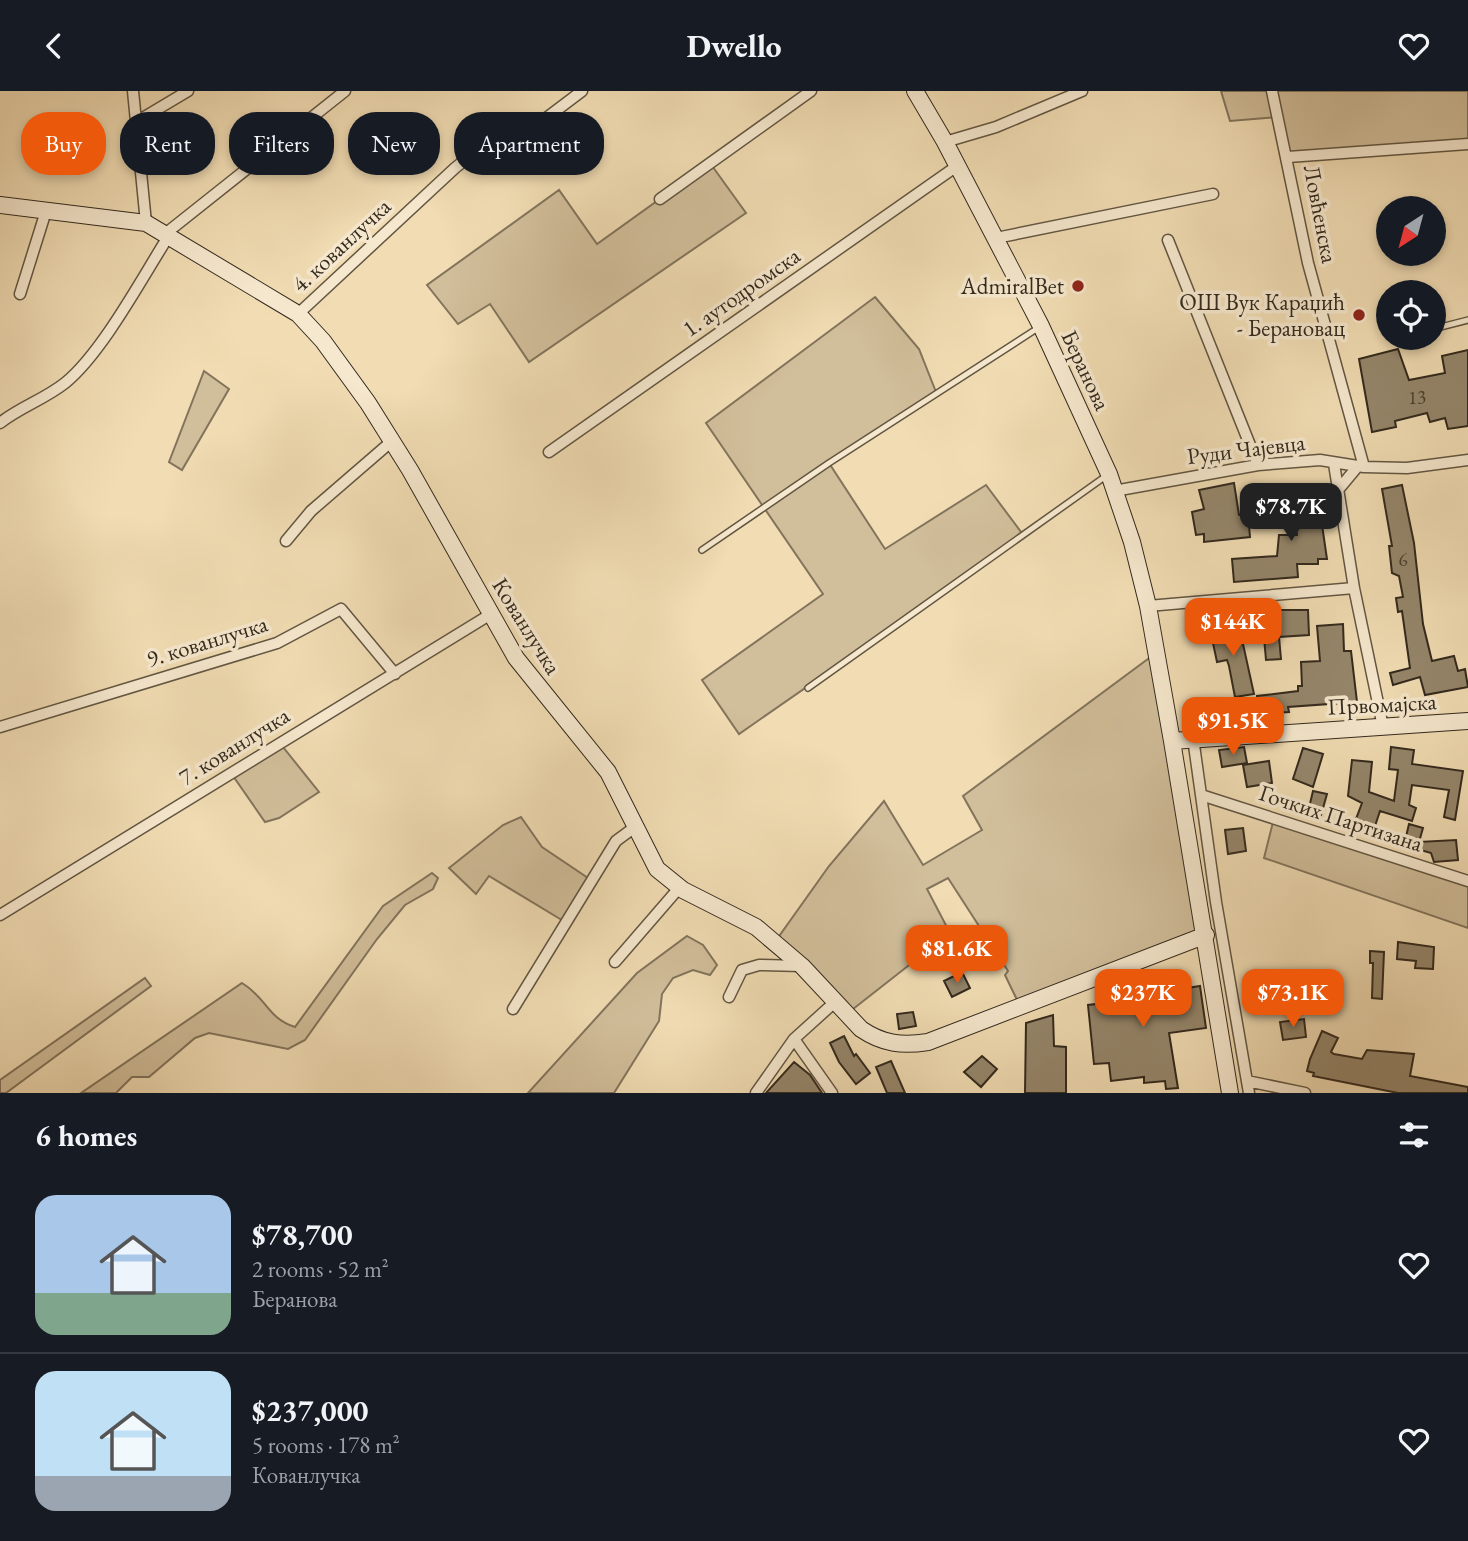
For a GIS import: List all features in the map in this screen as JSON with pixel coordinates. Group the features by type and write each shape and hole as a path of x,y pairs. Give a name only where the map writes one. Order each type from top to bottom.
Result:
{"street":[{"path":"133,91 135,112"},
{"path":"152,112 188,91"},
{"path":"0,423 18,408 65,383 113,325 167,235 345,91"},
{"name":"4. кованлучка","path":"298,314 465,160 488,162 582,91"},
{"path":"660,199 811,91"},
{"path":"908,91 941,135 996,127 1082,91"},
{"name":"Беранова","path":"915,91 941,135 1041,326 1108,474 1132,543 1148,606 1206,935 1230,1093"},
{"name":"Ловћенска","path":"1272,91 1288,157 1308,263 1361,467"},
{"path":"1288,157 1468,144"},
{"name":"1. аутодромска","path":"549,452 957,166"},
{"path":"141,175 146,223"},
{"path":"996,238 1213,194"},
{"name":"Кованлучка","path":"0,205 146,223 298,314 323,341 393,441 516,658 608,772 657,869 679,888 756,927 802,966 861,1029 882,1042 928,1042 1206,935"},
{"path":"20,294 46,211"},
{"path":"1168,240 1258,465"},
{"path":"286,541 311,511 393,441"},
{"name":"Руди Чајевца","path":"1114,491 1258,465 1320,460 1361,467 1407,468 1468,460"},
{"path":"1334,464 1354,588 1383,727"},
{"path":"1338,490 1361,467"},
{"path":"1148,606 1354,588"},
{"name":"9. кованлучка","path":"0,727 277,643 341,609 395,674"},
{"name":"7. кованлучка","path":"0,915 491,614"},
{"name":"Првомајска","path":"1172,741 1468,721"},
{"path":"1194,738 1248,1087 1305,1093"},
{"name":"Гочких Партизана","path":"1201,795 1468,881"},
{"path":"513,1009 616,841 635,827"},
{"path":"615,962 679,888"},
{"path":"729,997 741,970 759,965 802,966"},
{"path":"756,1093 794,1039 836,1001"},
{"path":"794,1039 832,1093"}],"lane":[{"path":"1446,326 1468,320"},
{"path":"702,550 840,456 1041,326"},
{"path":"808,688 1108,474"}],"shaded area":[{"path":"1221,91 1468,91 1468,144 1288,157 1279,117 1230,121"},
{"path":"710,163 746,213 529,362 490,304 458,324 427,285 559,190 597,244"},
{"path":"875,297 919,349 936,392 829,463 885,549 986,485 1024,536 739,734 702,680 823,594 706,423"},
{"path":"204,371 229,389 182,470 169,462"},
{"path":"1156,653 1206,935 1020,1006 1005,975 1008,971 948,878 927,889 950,933 848,1013 775,942 829,866 884,801 923,865 982,830 963,796"},
{"path":"279,742 319,792 279,818 265,822 231,773"},
{"path":"521,817 542,847 591,880 565,922 489,876 476,894 449,868 503,825"},
{"path":"1274,818 1468,881 1468,928 1264,858"},
{"path":"432,873 438,878 433,889 405,905 377,939 305,1040 288,1049 209,1033 195,1038 149,1077 132,1077 116,1093 81,1093 242,983 278,1018 295,1027 383,906"},
{"path":"687,936 703,945 717,965 710,975 693,970 673,978 662,994 659,1021 614,1093 528,1093 637,973"},
{"path":"145,978 151,986 6,1093 0,1093 0,1080"}],"building":[{"path":"1398,350 1409,380 1445,373 1442,356 1468,350 1468,426 1448,429 1445,418 1430,422 1427,413 1395,421 1396,427 1372,432 1359,359"},
{"path":"1234,483 1239,515 1248,514 1250,537 1204,542 1204,534 1196,535 1192,512 1204,509 1199,490"},
{"path":"1402,485 1414,543 1423,624 1432,661 1454,656 1458,671 1465,669 1468,687 1425,695 1420,677 1393,685 1390,673 1410,668 1402,611 1398,612 1396,598 1403,597 1399,576 1392,573 1389,546 1392,546 1382,489"},
{"path":"1320,487 1326,517 1321,518 1327,559 1318,559 1318,564 1297,564 1298,577 1234,582 1232,559 1277,556 1279,535 1297,535 1292,490"},
{"path":"1308,610 1309,635 1279,637 1281,659 1266,660 1263,626 1247,628 1241,613"},
{"path":"1343,624 1344,651 1351,651 1357,702 1288,707 1289,712 1258,714 1257,696 1298,691 1298,686 1302,686 1301,662 1320,661 1317,626"},
{"path":"1239,626 1254,694 1235,697 1227,660 1217,662 1210,629"},
{"path":"1244,747 1247,763 1222,767 1219,750"},
{"path":"1391,747 1414,750 1412,764 1463,771 1455,820 1444,817 1449,790 1412,785 1409,805 1416,808 1412,821 1380,811 1375,826 1356,819 1362,803 1348,796 1352,760 1372,762 1369,792 1394,801 1398,770 1389,769"},
{"path":"1303,748 1323,754 1313,787 1293,779"},
{"path":"1269,761 1272,783 1247,787 1243,765"},
{"path":"1313,791 1327,794 1321,815 1308,812"},
{"path":"1409,824 1423,828 1419,842 1456,840 1458,860 1434,862 1431,853 1404,845"},
{"path":"1243,828 1246,851 1228,854 1225,830"},
{"path":"977,942 985,957 967,968 958,953"},
{"path":"1398,942 1434,947 1433,969 1415,968 1416,961 1397,959"},
{"path":"1370,951 1384,952 1382,999 1372,998 1373,963 1370,963"},
{"path":"962,972 970,988 952,997 944,981"},
{"path":"1160,977 1163,992 1200,986 1206,1028 1169,1033 1178,1088 1166,1089 1165,1081 1144,1083 1144,1077 1111,1081 1109,1063 1094,1064 1088,1005 1113,1002 1112,983"},
{"path":"913,1012 916,1026 899,1029 897,1014"},
{"path":"1053,1015 1054,1046 1066,1047 1066,1093 1025,1093 1026,1023"},
{"path":"1304,1019 1306,1037 1283,1040 1280,1022"},
{"path":"1322,1031 1338,1038 1331,1052 1334,1054 1362,1059 1367,1050 1414,1054 1410,1076 1468,1087 1468,1093 1398,1093 1313,1076 1314,1073 1307,1071"},
{"path":"844,1036 854,1056 856,1054 870,1073 856,1084 839,1062 830,1043"},
{"path":"982,1056 997,1069 981,1087 964,1072"},
{"path":"891,1061 905,1093 887,1093 876,1067"},
{"path":"794,1062 810,1075 822,1093 766,1093"}],"place":[{"name":"AdmiralBet","path":"1078,286"},
{"name":"ОШ Вук Караџић - Берановац","path":"1359,315"}]}
